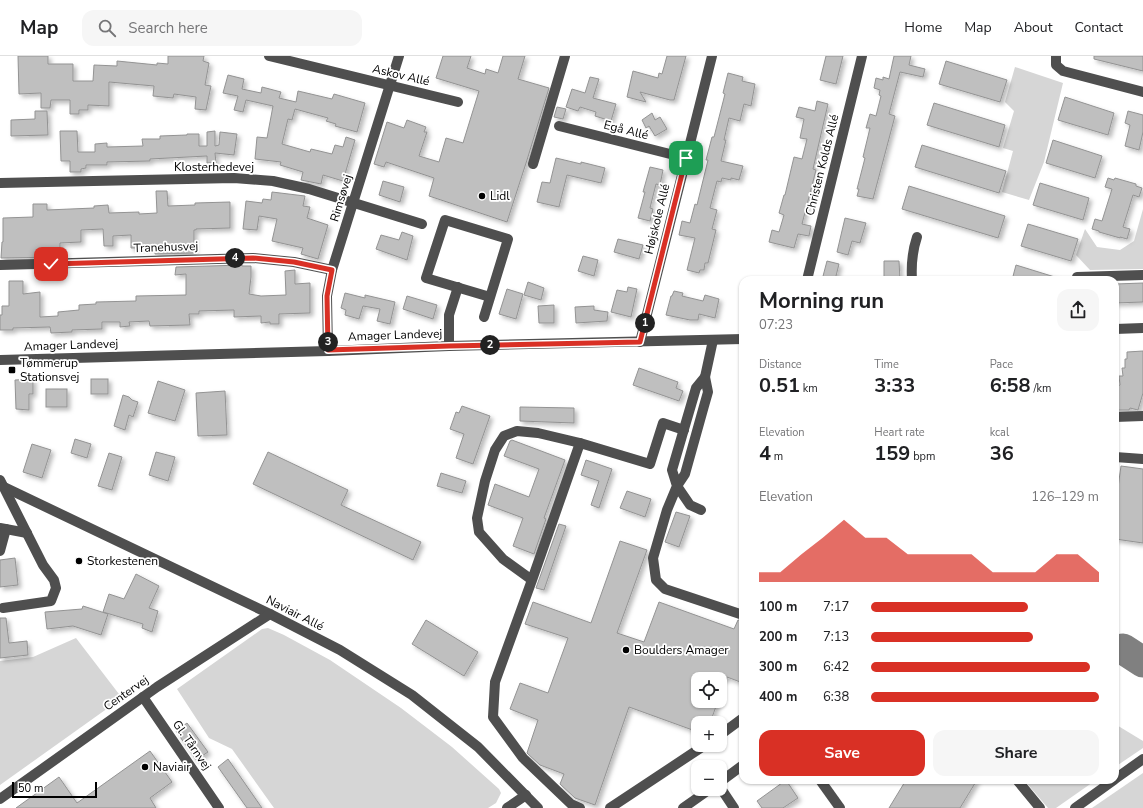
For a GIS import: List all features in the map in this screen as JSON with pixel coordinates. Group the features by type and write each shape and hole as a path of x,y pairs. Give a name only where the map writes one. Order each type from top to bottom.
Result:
{"street":[{"name":"Askov Allé","path":"269,56 458,102"},
{"name":"Rimsøvej","path":"328,350 327,296 332,270 398,56"},
{"path":"532,164 566,56"},
{"name":"Højskole Allé","path":"640,342 712,56"},
{"name":"Christen Kolds Allé","path":"808,276 862,56"},
{"path":"1056,60 1063,70 1143,92"},
{"name":"Egå Allé","path":"559,126 686,158"},
{"name":"Klosterhedevej","path":"0,183 234,178 273,181 353,202 422,224"},
{"path":"484,317 508,239 445,220 426,278 490,297"},
{"path":"912,276 911,266 913,251 917,237"},
{"name":"Tranehusvej","path":"0,265 253,258 294,262 332,270"},
{"path":"1110,276 1143,275"},
{"path":"449,346 449,315 458,287"},
{"path":"1119,329 1143,328"},
{"name":"Amager Landevej","path":"0,360 449,346 739,339"},
{"path":"713,340 705,378 708,392 685,474 677,486 667,510 653,558 656,580 665,589 739,615"},
{"path":"701,510 690,505 677,486 672,470 696,388 705,378"},
{"path":"1119,417 1143,416"},
{"path":"532,580 503,559 479,532 477,518 485,481 495,450 504,436 517,431 538,433 580,443 650,464 663,423 684,430"},
{"path":"580,443 495,682 493,717 523,758 571,804 580,808"},
{"path":"1119,457 1143,459"},
{"path":"2,483 42,565 54,580 56,588 51,601 3,608"},
{"name":"Naviair Allé","path":"2,483 270,614 340,650 412,695 478,747 538,808"},
{"path":"0,551 3,529 27,533"},
{"name":"Centervej","path":"0,799 143,697 270,614"},
{"name":"Gl. Tårnvej","path":"143,697 220,808"},
{"path":"727,730 739,721"},
{"path":"610,808 694,752"},
{"path":"1119,776 1143,759"},
{"path":"727,777 739,768"},
{"path":"823,784 840,808"},
{"path":"1020,784 1040,808"},
{"path":"1074,808 1108,784"},
{"path":"507,808 526,795"},
{"path":"683,808 700,796"},
{"path":"726,796 734,808"}],"shaded area":[{"path":"1015,67 1063,83 1044,162 1029,200 1002,192 1013,151 1003,148 1014,111 1005,102"},
{"path":"1143,209 1143,269 1090,270 1076,255 1085,229 1097,247 1120,250 1134,241"},
{"path":"268,628 330,660 401,708 452,747 499,789 501,793 496,803 488,808 274,808 232,749 209,738 177,689 262,629"},
{"path":"76,638 122,698 0,785 0,661 33,657"},
{"path":"1119,726 1143,741 1143,748 1119,764"},
{"path":"1143,773 1143,808 1092,808"},
{"path":"1027,784 1090,784 1056,808 1048,808"}],"building":[{"path":"18,56 48,56 48,64 73,64 73,81 93,81 94,65 117,66 117,61 157,65 157,63 168,64 168,56 204,56 203,61 209,63 205,85 211,86 206,110 195,109 196,97 174,94 173,98 153,96 154,86 109,82 109,106 88,105 88,110 79,110 79,114 70,114 70,100 51,100 50,108 41,108 41,93 19,94"},
{"path":"443,56 471,56 467,68 485,74 486,69 498,73 503,56 525,56 518,79 549,88 507,222 429,196 434,178 386,162 384,167 374,164 387,122 404,128 407,120 426,127 424,132 427,132 419,156 439,162 446,138 463,143 479,91 436,78"},
{"path":"667,56 686,56 674,100 640,92 646,102 627,97 633,71 658,78 659,73 662,74"},
{"path":"826,56 843,56 836,84 820,80"},
{"path":"894,56 911,56 909,65 925,69 923,77 900,72 889,114 895,116 873,199 857,196 859,189 857,189 865,158 863,157 870,128 866,128 870,114 876,116 881,96 879,95 880,90 874,88 876,78 883,80 883,77 889,79"},
{"path":"1094,56 1143,56 1143,71 1094,59"},
{"path":"946,61 1007,80 1000,102 939,84"},
{"path":"728,73 743,77 742,81 755,84 751,106 744,104 740,121 729,118 721,161 743,166 739,180 722,178 721,182 717,181 710,208 717,210 712,229 716,230 708,263 705,263 704,270 700,270 699,273 687,270 695,238 679,235 682,221 690,223 695,204 697,205 708,160 706,160 712,137 714,137 725,94 723,93"},
{"path":"228,75 244,79 242,89 261,93 262,87 281,92 279,98 296,102 298,91 332,99 334,94 365,103 357,132 335,126 336,124 326,121 328,118 295,109 292,120 288,119 282,144 310,152 311,149 332,154 335,145 343,147 346,137 355,140 343,181 323,175 321,184 301,180 303,172 280,165 281,162 255,159 257,137 267,138 273,106 246,100 243,112 234,110 238,96 223,93"},
{"path":"590,77 599,79 593,98 616,104 611,121 595,116 596,112 580,107 578,111 566,107 572,89 585,93"},
{"path":"1065,97 1114,113 1108,135 1058,120"},
{"path":"817,101 828,104 813,169 816,170 802,224 811,226 809,236 798,234 794,248 769,242 772,230 779,232 784,215 779,213 794,157 802,159 807,139 800,138 804,119 796,117 799,107 815,111"},
{"path":"934,103 1005,125 999,147 927,125"},
{"path":"557,107 566,109 563,119 554,117"},
{"path":"35,111 47,111 48,135 11,136 11,120 35,119"},
{"path":"1128,111 1143,115 1143,132 1139,150 1125,146 1130,125 1125,123"},
{"path":"652,113 655,120 660,117 667,129 655,136 649,126 646,128 642,120"},
{"path":"60,131 77,131 78,152 95,152 95,144 107,143 107,147 143,146 142,139 160,139 160,136 187,134 199,134 199,146 207,146 207,132 215,131 215,146 219,145 220,132 237,134 234,155 215,153 216,163 207,163 207,156 150,159 150,161 107,162 107,165 86,165 86,168 81,169 81,172 70,172 70,161 61,161"},
{"path":"1053,140 1102,156 1095,178 1046,163"},
{"path":"922,145 1006,171 999,193 915,167"},
{"path":"556,158 605,168 601,183 567,175 559,207 537,202 542,182 550,183"},
{"path":"650,167 663,170 660,185 656,184 650,208 653,209 650,221 638,218"},
{"path":"1108,178 1114,180 1115,178 1136,184 1136,186 1142,188 1139,197 1133,195 1123,227 1130,229 1127,239 1092,229 1095,219 1102,221 1112,189 1105,187"},
{"path":"383,181 404,187 400,202 379,195"},
{"path":"1040,183 1089,198 1083,220 1033,205"},
{"path":"909,186 1005,216 998,238 902,209"},
{"path":"156,191 167,191 168,206 195,205 195,203 230,202 230,228 194,230 194,253 155,254 155,248 131,248 131,235 113,236 113,246 104,246 103,229 81,230 81,242 60,243 60,257 1,258 3,218 33,217 33,204 47,204 47,210 94,208 94,206 108,205 109,213 157,213"},
{"path":"272,192 305,196 303,206 310,207 307,218 328,225 318,259 301,254 303,248 272,241 277,219 259,216 257,230 243,229 246,201 262,203 263,199 271,200"},
{"path":"845,218 866,223 860,243 852,241 848,255 837,252"},
{"path":"1028,224 1078,239 1071,261 1021,246"},
{"path":"402,232 413,236 407,260 376,249 381,235 399,240"},
{"path":"618,239 643,245 639,259 614,252"},
{"path":"583,256 598,260 594,276 578,271"},
{"path":"827,261 839,264 836,276 823,276"},
{"path":"884,261 899,261 900,276 884,276"},
{"path":"1016,265 1052,276 1013,276"},
{"path":"251,266 249,294 261,296 286,295 285,271 295,270 295,284 310,283 310,313 279,314 279,324 270,324 270,322 261,323 261,316 234,317 234,310 199,311 199,314 189,314 190,325 150,326 149,321 129,322 130,326 120,327 120,322 102,322 102,329 72,330 72,332 51,333 50,327 13,328 13,330 0,330 0,315 2,315 2,306 9,306 9,281 23,281 23,294 40,292 40,317 58,316 58,312 79,310 79,305 96,304 96,302 136,301 136,296 186,295 186,274 175,275 176,267"},
{"path":"528,282 544,288 541,300 524,295"},
{"path":"1143,283 1143,302 1119,303 1119,284"},
{"path":"628,287 637,289 631,317 611,312 617,290 627,292"},
{"path":"507,289 523,294 516,319 499,314"},
{"path":"674,291 683,293 682,296 703,301 705,295 719,299 715,318 699,314 698,320 690,320 666,315 671,296"},
{"path":"345,293 365,298 365,295 395,302 390,324 377,321 380,309 363,306 359,319 345,315 346,310 341,308"},
{"path":"407,296 437,305 433,319 403,309"},
{"path":"554,305 554,323 539,323 538,306"},
{"path":"594,306 594,310 608,312 607,321 576,323 575,307"},
{"path":"1143,351 1143,393 1138,410 1130,408 1129,410 1119,410 1119,376 1123,376 1122,368 1125,368 1127,352"},
{"path":"639,368 678,382 676,388 683,391 679,401 633,385"},
{"path":"33,379 33,394 29,394 29,410 16,409 15,380"},
{"path":"91,379 108,379 108,394 91,394"},
{"path":"158,381 185,390 175,421 148,413"},
{"path":"46,389 67,389 67,407 46,407"},
{"path":"225,391 227,435 198,436 196,393"},
{"path":"123,395 138,402 133,417 129,415 125,430 114,426"},
{"path":"462,406 490,416 473,464 456,458 464,434 450,429 456,412 459,413"},
{"path":"520,407 574,408 574,423 520,421"},
{"path":"75,439 91,444 87,458 71,453"},
{"path":"512,440 565,460 544,518 546,519 534,554 513,546 523,518 488,505 495,484 529,497 539,469 504,456 510,441"},
{"path":"32,444 51,450 42,478 23,472"},
{"path":"156,452 175,457 168,481 149,475"},
{"path":"268,452 348,490 341,505 421,542 413,560 253,484"},
{"path":"109,453 122,457 112,490 98,486"},
{"path":"586,460 612,469 599,508 591,505 599,481 581,475"},
{"path":"1121,466 1143,469 1143,543 1119,540 1119,480"},
{"path":"441,473 466,481 462,493 437,486"},
{"path":"627,491 651,499 645,517 620,508"},
{"path":"676,512 690,516 679,547 665,542"},
{"path":"559,524 566,526 544,590 536,588"},
{"path":"620,541 647,550 617,633 644,642 659,602 734,629 739,620 739,682 727,677 727,672 691,672 691,708 715,708 713,716 691,716 691,729 629,707 595,805 575,798 560,784 564,774 540,765 527,753 538,720 510,709 520,683 548,693 568,638 525,624 533,602 591,623"},
{"path":"15,558 18,585 0,587 0,560"},
{"path":"136,574 159,586 149,608 158,611 152,632 142,628 143,624 103,612 109,594 124,599"},
{"path":"83,606 108,614 101,635 73,626 47,629 45,612 82,609"},
{"path":"0,618 6,618 9,643 27,641 28,655 0,658"},
{"path":"426,620 478,652 464,676 412,644"},
{"path":"187,723 208,752 196,760 176,731"},
{"name":"Naviair","path":"150,751 172,782 150,798 156,808 16,808 59,777 77,803"},
{"path":"228,759 262,808 247,808 218,767"},
{"path":"780,784 789,784 798,798 783,808 762,808 757,801"},
{"path":"904,784 975,784 960,808 889,808"}],"taxiway":[{"path":"1123,649 1143,662"}],"place":[{"name":"Lidl","path":"482,196"},
{"name":"Tømmerup Stationsvej","path":"12,370"},
{"name":"Storkestenen","path":"79,561"},
{"name":"Boulders Amager","path":"626,650"},
{"name":"Naviair","path":"145,767"}],"route":[{"path":"51,264 253,258 294,262 332,270 327,296 328,350 640,342 686,158"}]}
